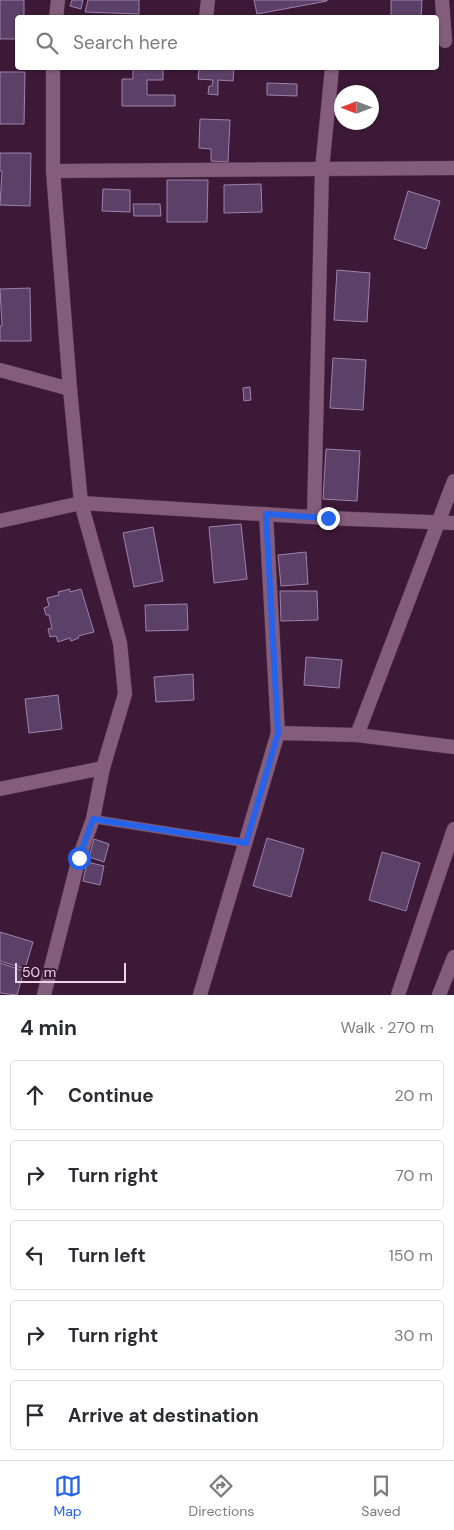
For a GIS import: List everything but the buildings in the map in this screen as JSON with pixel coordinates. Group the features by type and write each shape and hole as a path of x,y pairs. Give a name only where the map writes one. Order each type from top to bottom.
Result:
{"street":[{"path":"56,15 58,0"},
{"path":"206,15 208,0"},
{"path":"442,0 445,41"},
{"path":"44,995 79,858 93,819 103,768 125,694 120,642 81,503 53,171 53,70"},
{"path":"314,517 322,169 332,70"},
{"path":"53,171 454,168"},
{"path":"0,370 70,389"},
{"path":"357,735 454,481"},
{"path":"0,521 81,503 314,517 454,522"},
{"path":"200,995 278,733 266,514"},
{"path":"278,733 357,735 454,747"},
{"path":"0,789 103,768"},
{"path":"398,995 454,829"},
{"path":"439,995 454,957"}],"lane":[{"path":"93,819 246,843"}],"route":[{"path":"79,858 93,819 246,843 278,733 266,514 328,518"}]}
